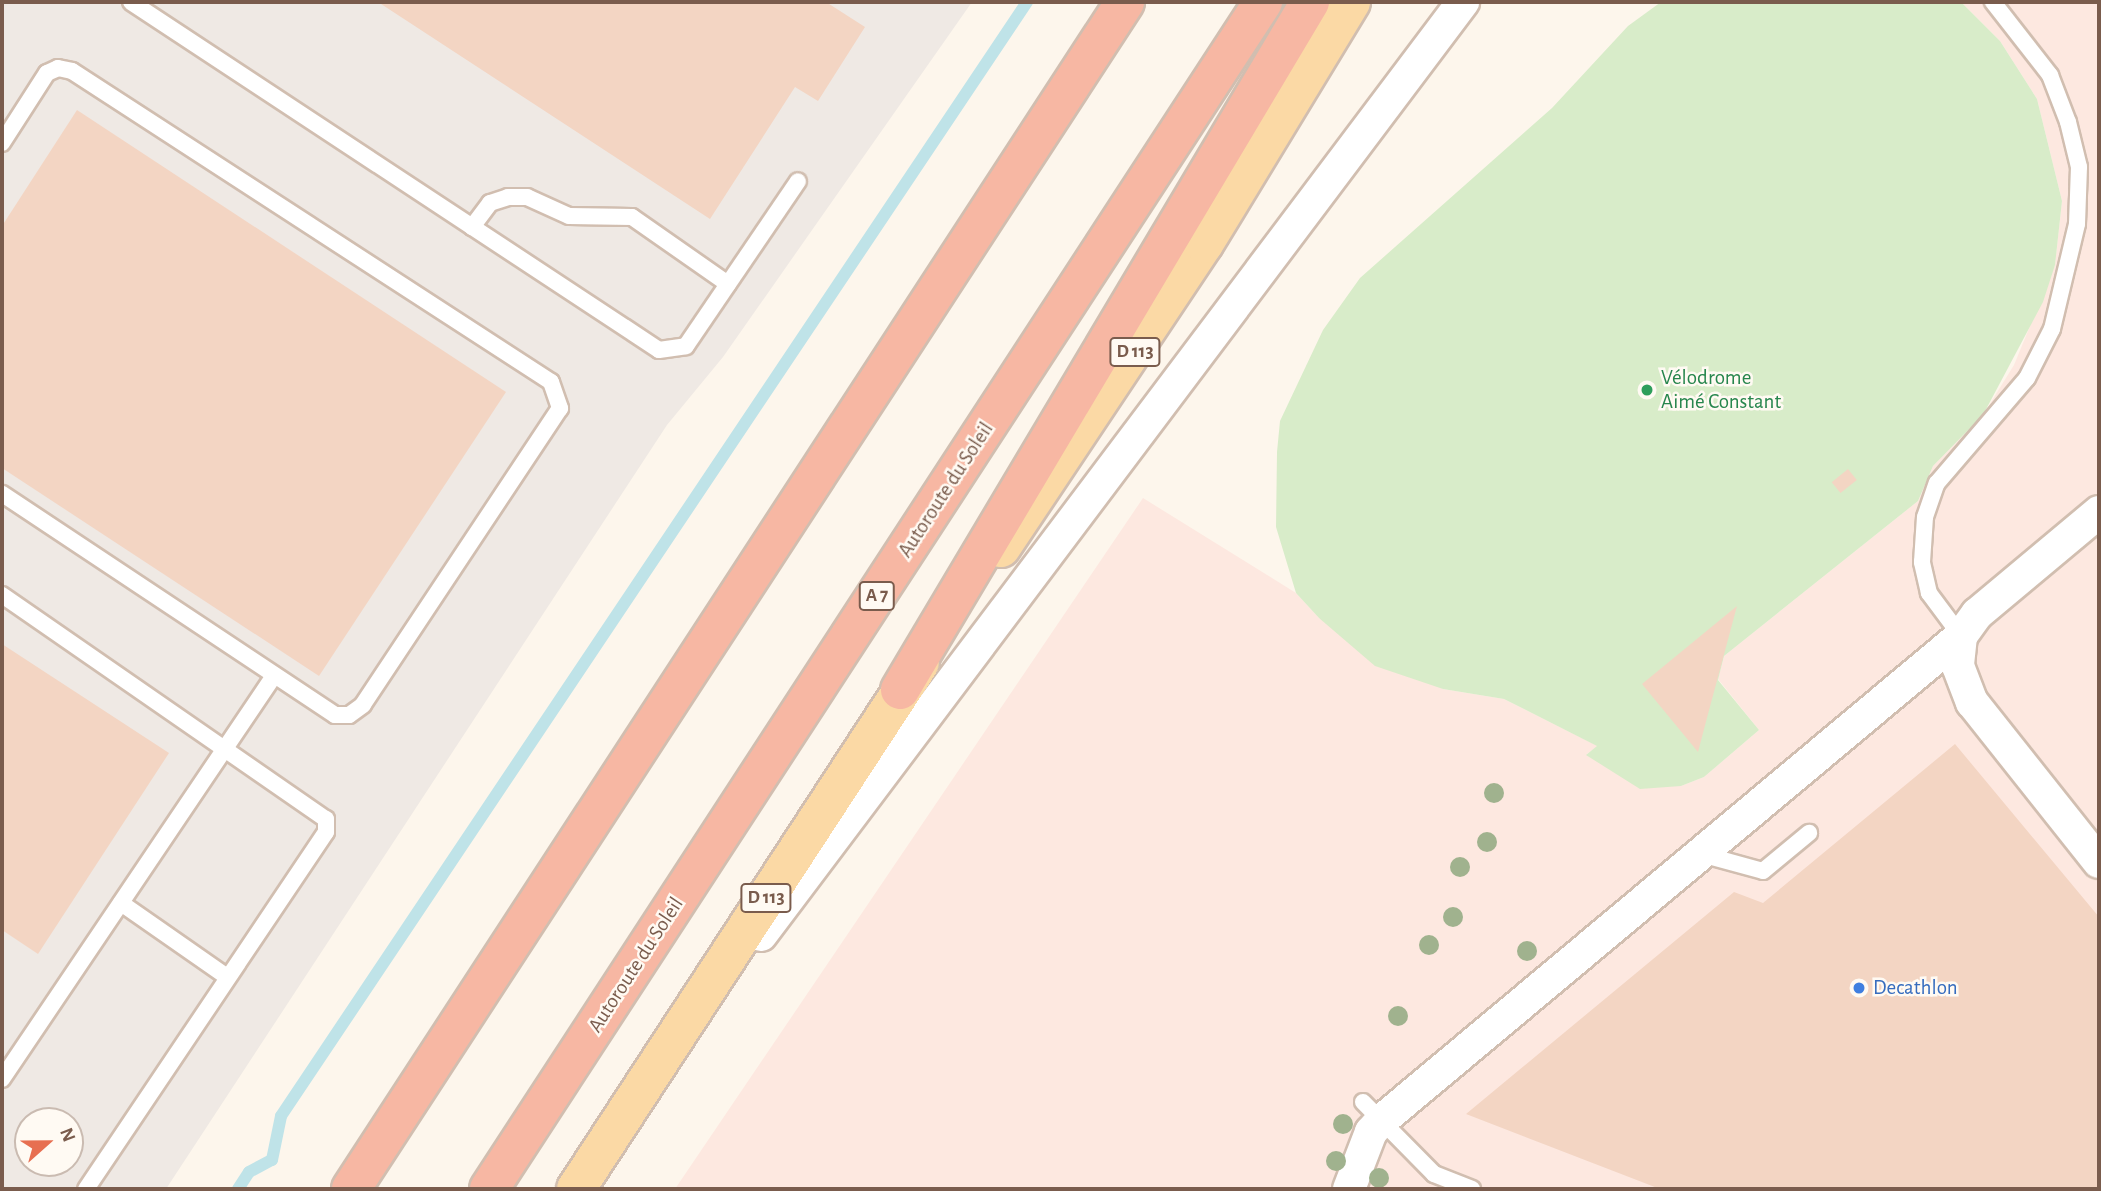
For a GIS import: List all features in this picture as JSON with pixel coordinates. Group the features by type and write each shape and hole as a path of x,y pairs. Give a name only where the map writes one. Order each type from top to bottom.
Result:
{"highway":[{"path":"351,1189 1125,2"},
{"name":"Autoroute du Soleil","path":"489,1189 1264,2"},
{"path":"900,690 1310,2"}],"main road":[{"name":"D 113","path":"576,1189 900,690 1071,451 1351,2"}],"street":[{"path":"632,1105 1463,2"},
{"path":"1349,1189 1371,1132 1372,1112 1700,854 1961,636 1977,614 2099,512"},
{"path":"1961,636 1958,666 1972,702 2099,862"}],"lane":[{"path":"131,2 659,350 686,346 798,181"},
{"path":"1961,636 1929,593 1922,562 1925,517 1937,483 2027,378 2052,329 2077,224 2079,167 2068,122 2050,75 1993,2"},
{"path":"2,143 47,73 72,71 539,375 558,393 560,408 363,705 349,715 335,715 2,494"},
{"path":"472,227 490,203 508,197 527,197 569,216 632,217 728,284"},
{"path":"2,595 318,810 326,832 86,1189"},
{"path":"2,1079 274,675"},
{"path":"1700,854 1763,872 1809,833"},
{"path":"121,904 227,977"},
{"path":"1372,1112 1434,1174 1472,1189"}],"shaded area":[{"path":"2,2 972,2 723,357 667,425 166,1189 2,1189"},
{"path":"1961,2 2099,2 2099,1189 675,1189 1143,498 1296,593 1319,618 1443,689 1504,699 1598,746 1587,754 1681,786 1704,777 1759,730 1718,679 1724,656 1918,501 1933,466 1983,415 2014,365 2055,265 2062,201 2037,99 2000,41"}],"green space":[{"name":"Vélodrome Aimé Constant","path":"1661,2 1961,2 2000,41 2037,99 2062,201 2055,265 2043,302 1983,415 1933,466 1918,501 1724,656 1718,680 1759,730 1704,777 1681,786 1640,789 1586,755 1597,746 1504,699 1443,689 1375,666 1319,618 1296,593 1276,527 1277,452 1280,421 1323,330 1360,278 1552,108 1628,26"}],"building":[{"path":"378,2 826,2 865,27 818,101 795,87 710,219"},
{"path":"77,110 506,392 319,676 2,468 2,226"},
{"path":"1848,469 1857,480 1840,493 1832,482"},
{"path":"1737,606 1708,714 1698,752 1642,684"},
{"path":"2,644 169,753 38,954 2,930"},
{"name":"Decathlon","path":"1955,744 2099,917 2099,1189 1660,1189 1466,1114 1734,892 1763,903"}],"waterway":[{"path":"238,1189 249,1172 272,1160 281,1116 1027,2"}],"place":[{"name":"Vélodrome Aimé Constant","path":"1647,390"},
{"name":"Decathlon","path":"1859,988"}]}
